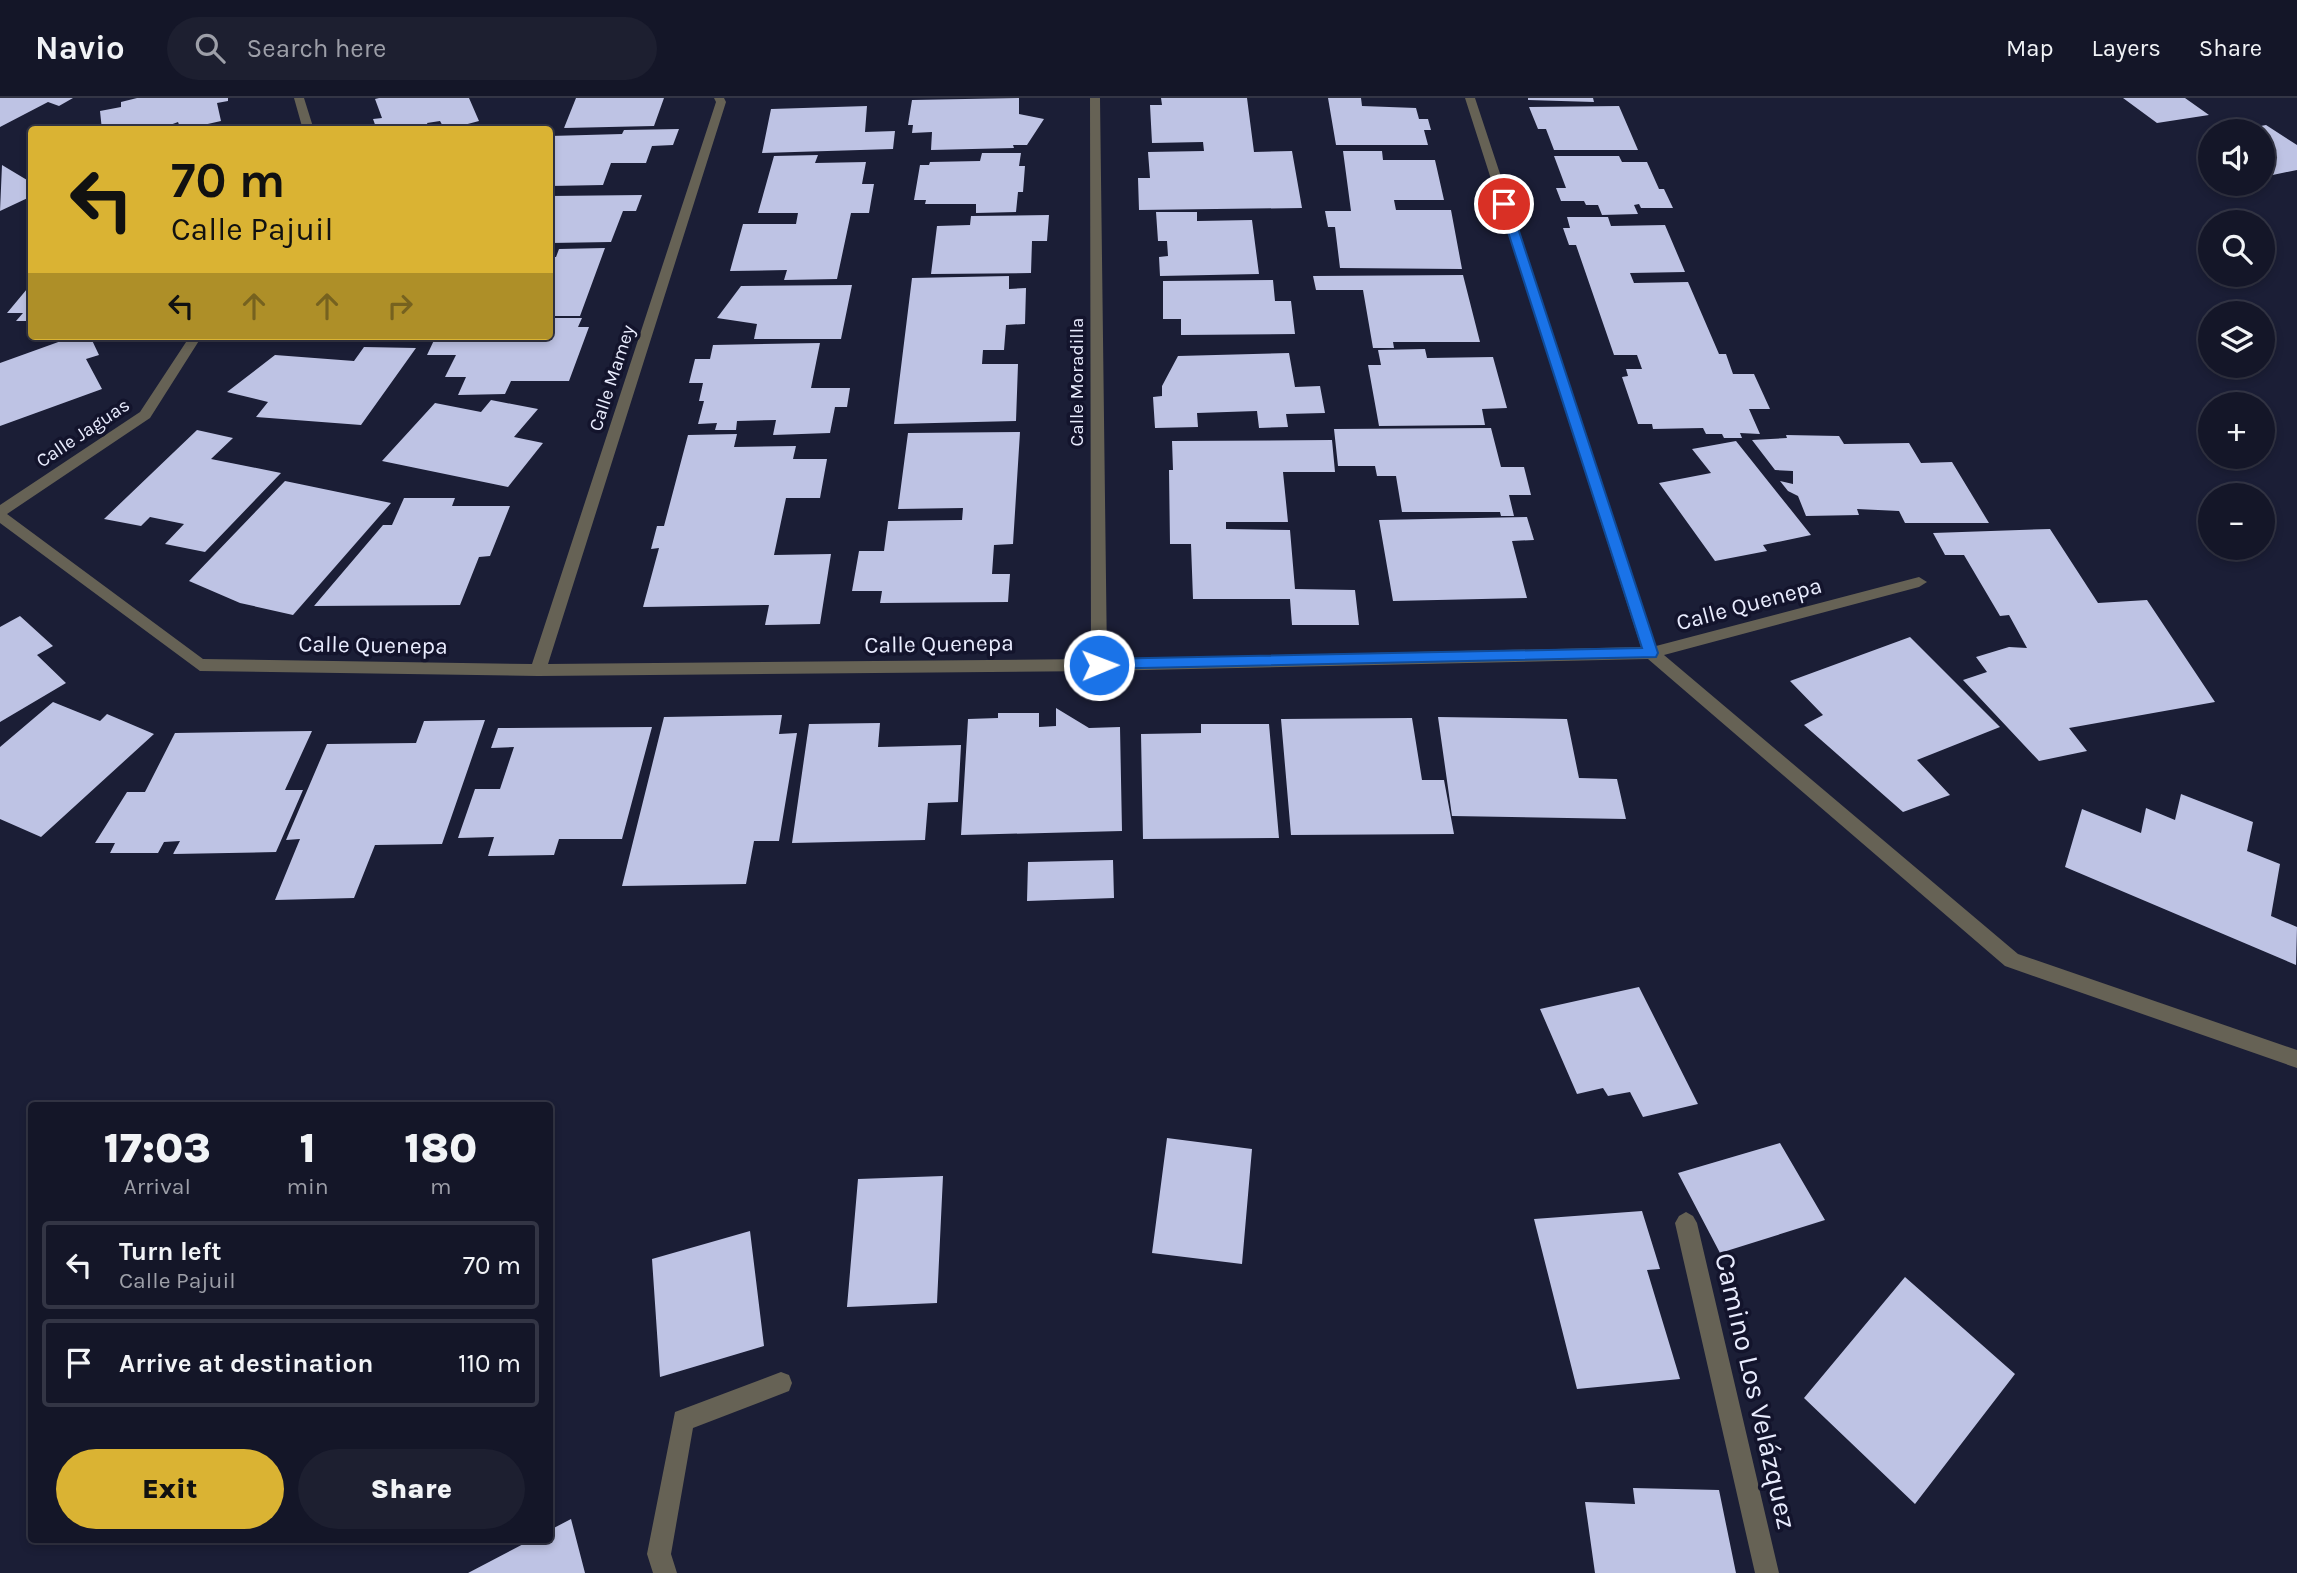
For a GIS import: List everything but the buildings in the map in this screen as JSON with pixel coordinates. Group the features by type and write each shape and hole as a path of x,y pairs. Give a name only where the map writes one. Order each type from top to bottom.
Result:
{"street":[{"path":"299,98 308,126"},
{"name":"Calle Mamey","path":"538,670 717,115 721,102 719,98"},
{"name":"Calle Moradilla","path":"1095,98 1099,665"},
{"path":"1470,98 1651,653 2012,960 2297,1059"},
{"name":"Calle Jaguas","path":"0,514 145,415 193,340"},
{"name":"Calle Quenepa","path":"0,514 200,665 538,670 1099,665 1651,653 1919,582"},
{"name":"Camino Los Velázquez","path":"1686,1223 1767,1573"},
{"path":"665,1573 659,1554 683,1420 781,1383"}],"route":[{"path":"1099,665 1651,653 1504,204"}]}
